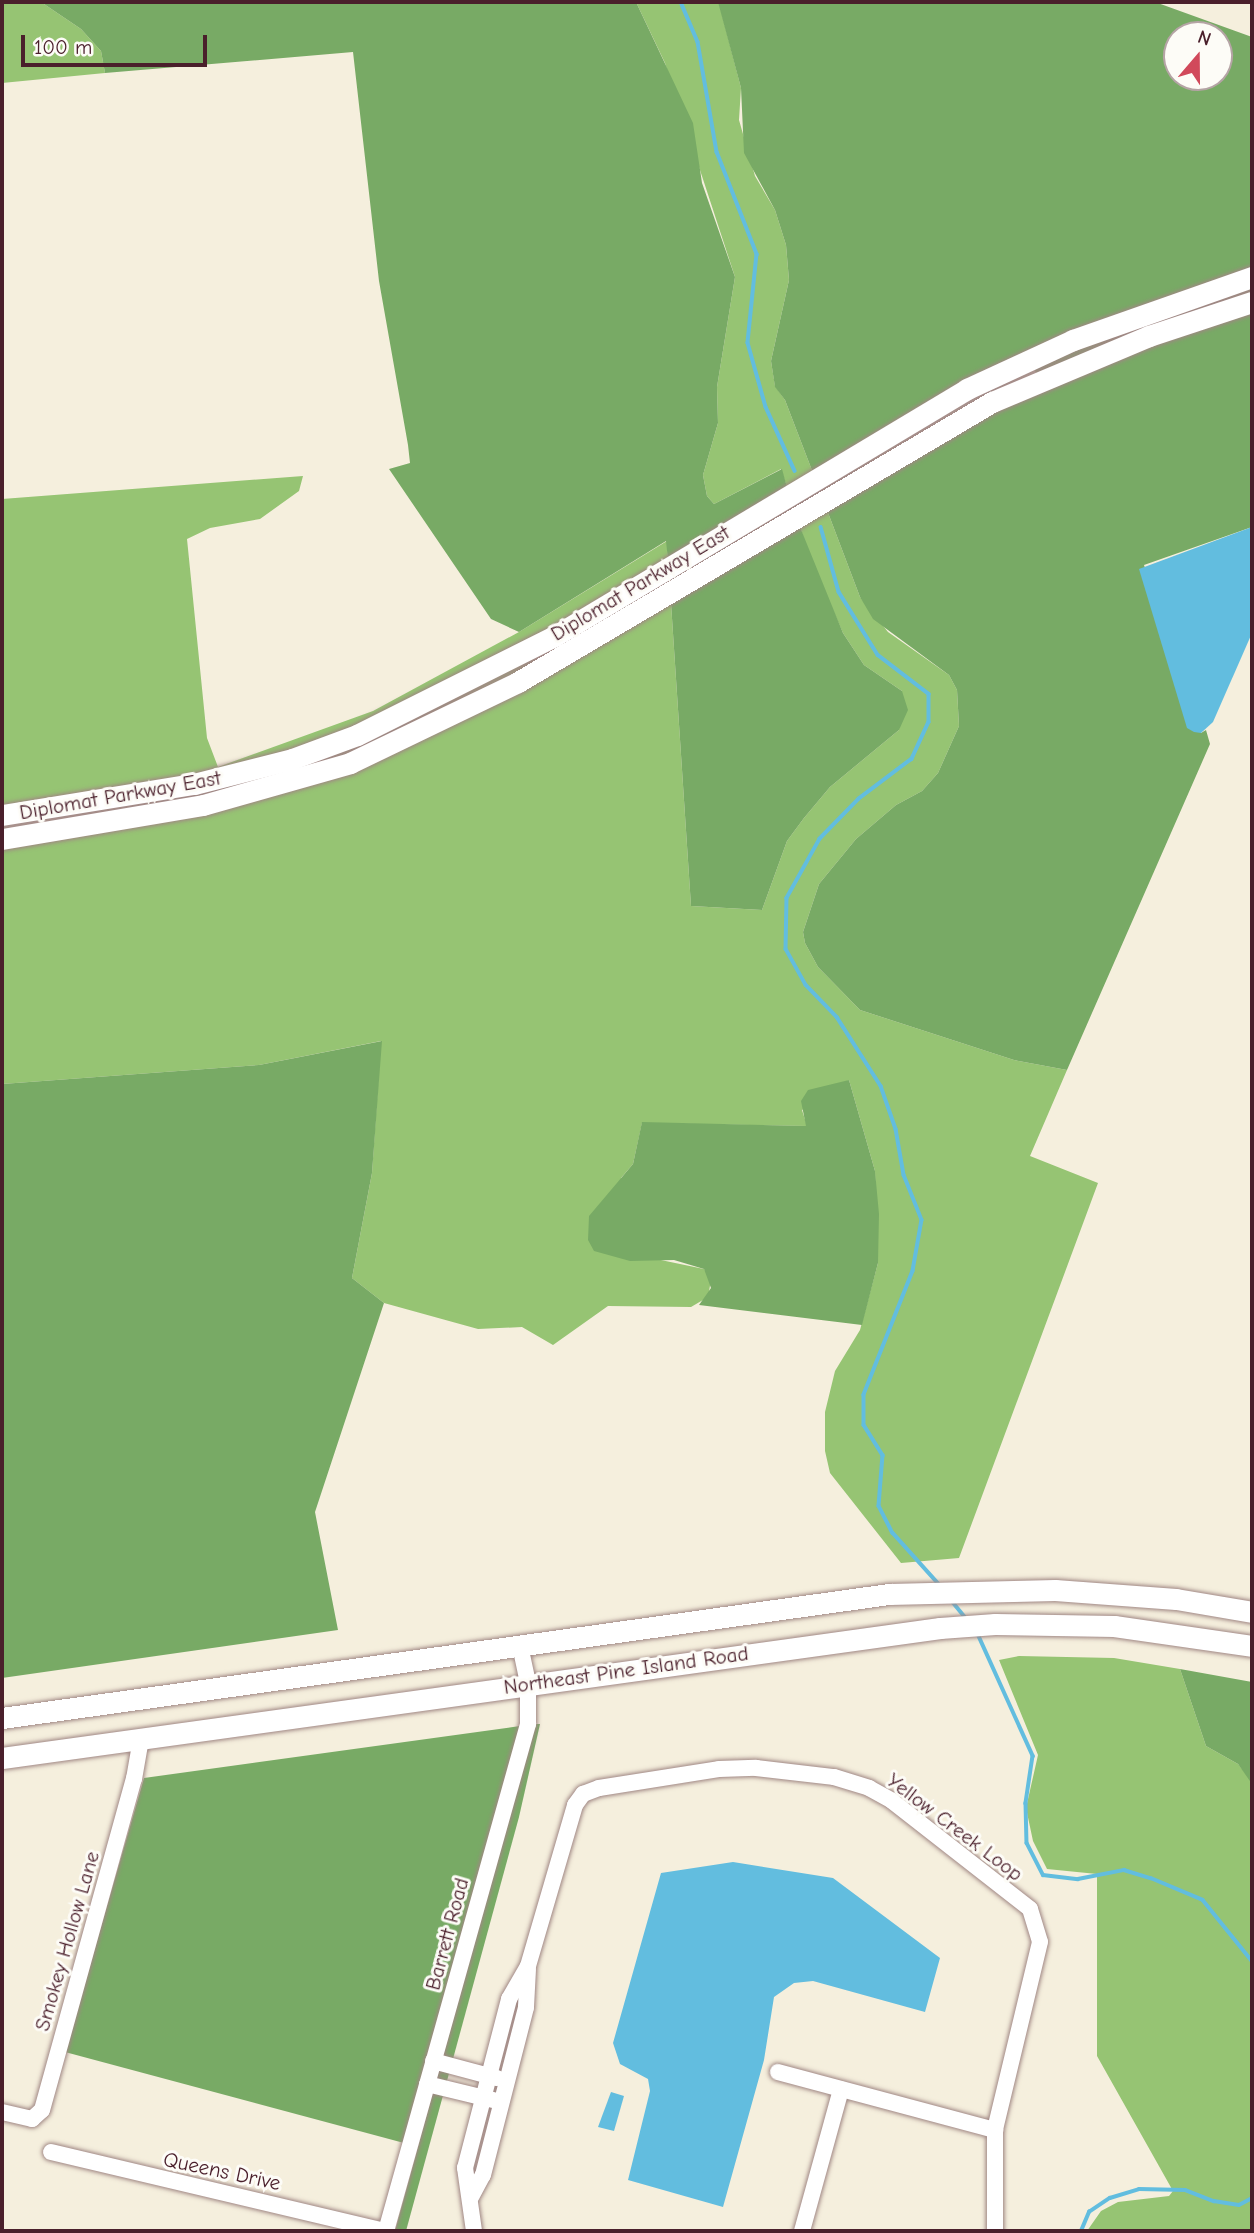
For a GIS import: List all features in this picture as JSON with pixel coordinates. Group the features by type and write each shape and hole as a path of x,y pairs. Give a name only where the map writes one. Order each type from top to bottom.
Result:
{"main road":[{"name":"Diplomat Parkway East","path":"2,815 159,791 230,775 357,735 542,643 915,419 1023,362 1156,307 1252,276"},
{"name":"Diplomat Parkway East","path":"2,839 234,798 350,762 445,720 553,662 959,421 1033,383 1192,320 1252,302"},
{"path":"1023,362 1033,383"},
{"path":"542,643 553,662"},
{"path":"230,775 234,798"},
{"name":"Northeast Pine Island Road","path":"2,1717 927,1591 980,1589 1091,1592 1252,1612"},
{"name":"Northeast Pine Island Road","path":"2,1758 528,1683 949,1627 995,1624 1114,1626 1252,1646"}],"street":[{"name":"Barrett Road","path":"385,2231 527,1724 528,1683 520,1646"},
{"name":"Smokey Hollow Lane","path":"2,2112 32,2119 42,2110 134,1779 141,1739"},
{"name":"Yellow Creek Loop","path":"528,1966 575,1805 583,1794 719,1769 756,1768 834,1777 869,1788 892,1801 1030,1909 1036,1924 1040,1942 1036,1967 995,2130 995,2231"},
{"path":"474,2231 470,2199 463,2176 504,2021 528,1966"},
{"path":"470,2199 488,2155 520,2026 528,1966"},
{"path":"504,2021 520,2026"},
{"path":"433,2062 506,2081"},
{"path":"778,2072 995,2130"},
{"path":"427,2084 500,2101"},
{"path":"802,2231 841,2089"},
{"path":"469,2151 488,2155"},
{"name":"Queens Drive","path":"51,2152 385,2231"}],"green space":[{"path":"2,2 41,2 81,29 101,51 105,73 2,83"},
{"path":"41,2 636,2 693,123 702,183 735,277 717,387 718,423 703,475 707,496 714,504 782,469 787,487 668,560 666,541 519,632 491,619 389,469 410,463 379,281 353,52 105,73 101,51 81,29"},
{"path":"636,2 719,3 741,88 739,120 755,176 775,210 786,245 789,280 771,361 775,386 785,400 813,473 787,487 781,469 714,504 707,496 703,475 718,423 717,387 735,277 665,63"},
{"path":"718,2 1155,2 1208,21 1163,21 1163,91 1233,91 1233,30 1252,37 1252,269 1228,276 813,473 785,400 775,387 771,361 789,280 786,245 775,210 744,153 741,88"},
{"path":"1252,284 1252,295 1037,374 1032,366"},
{"path":"1252,309 1252,527 1144,565 1201,733 1206,730 1210,744 1067,1070 1014,1060 860,1010 818,967 805,943 803,932 819,884 856,839 896,805 922,791 938,773 959,726 957,690 949,675 873,619 860,597 827,510 962,427 1096,364"},
{"path":"303,476 299,491 260,519 210,528 187,539 207,738 218,767 373,711 519,632 667,541 668,560 550,631 334,737 193,777 2,808 2,499"},
{"path":"827,510 860,597 888,632 949,675 957,690 959,726 938,773 922,791 896,805 856,839 819,884 803,932 805,943 818,967 860,1010 1014,1060 1067,1070 1030,1156 1098,1183 959,1558 901,1563 830,1473 825,1451 825,1412 835,1371 860,1330 878,1263 875,1171 849,1080 802,1110 807,1126 642,1123 633,1164 621,1178 656,1259 704,1269 711,1280 708,1297 691,1307 608,1306 553,1345 522,1327 478,1329 384,1303 352,1278 372,1173 381,1041 259,1065 2,1084 2,846 277,794 671,603 691,906 762,910 787,841 804,818 830,787 899,730 902,691 864,665 843,633 810,558 800,527"},
{"path":"800,527 843,633 864,665 902,691 908,710 899,730 830,787 787,841 762,910 691,906 671,603"},
{"path":"532,656 537,664 348,756 239,789 238,781"},
{"path":"382,1041 372,1173 352,1278 384,1303 315,1512 338,1630 2,1678 2,1084 259,1065"},
{"path":"849,1080 875,1171 879,1214 878,1263 862,1325 699,1305 711,1288 704,1269 674,1260 630,1261 594,1251 588,1240 589,1216 633,1164 642,1122 806,1126 801,1101 808,1090"},
{"path":"1019,1656 1114,1658 1180,1669 1206,1746 1238,1764 1250,1779 1252,2231 1087,2231 1101,2211 1118,2202 1169,2196 1173,2191 1097,2056 1097,1874 1047,1869 1033,1841 1026,1808 1038,1755 999,1660"},
{"path":"1180,1669 1252,1682 1252,1784 1238,1764 1206,1746"},
{"path":"534,1724 540,1724 519,1817 406,2231 395,2231"},
{"path":"520,1726 404,2143 65,2052 144,1778"}],"water":[{"path":"1252,527 1252,633 1213,722 1201,733 1194,732 1187,728 1139,569"},
{"path":"733,1862 833,1878 940,1958 925,2012 813,1981 794,1983 774,1997 764,2060 723,2207 628,2180 650,2091 648,2079 620,2064 613,2043 661,1873"},
{"path":"611,2092 624,2096 614,2131 598,2127"}],"waterway":[{"path":"681,2 698,42 717,152 757,254 748,343 766,407 795,471"},
{"path":"821,527 839,592 878,655 929,694 929,722 912,759 859,799 820,839 787,898 786,949 806,985 837,1017 881,1086 896,1129 904,1175 922,1220 913,1271 864,1395 864,1425 883,1455 879,1506 893,1533 939,1584"},
{"path":"952,1601 965,1617"},
{"path":"978,1634 1033,1756 1026,1803 1027,1843 1043,1875 1078,1879 1124,1870 1151,1878 1203,1900 1252,1961"},
{"path":"1081,2231 1089,2212 1110,2198 1139,2189 1185,2190 1214,2201 1239,2205 1252,2198"}]}
